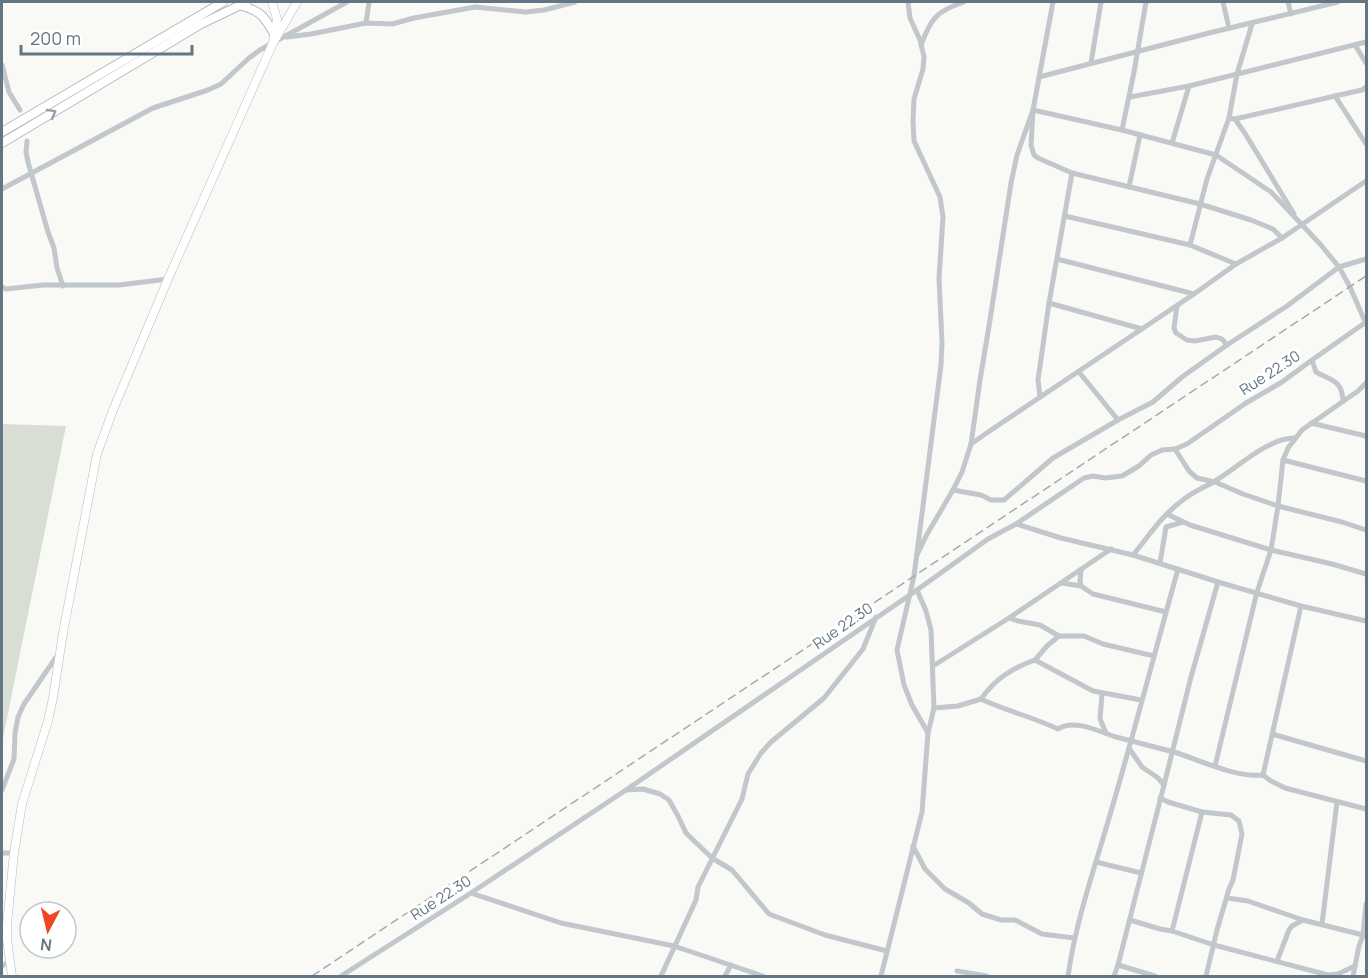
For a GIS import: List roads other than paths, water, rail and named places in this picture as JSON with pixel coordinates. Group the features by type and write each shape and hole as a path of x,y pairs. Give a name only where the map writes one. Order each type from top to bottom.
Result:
{"main road":[{"path":"2,132 223,2"},
{"path":"2,143 201,24 248,2"},
{"path":"238,5 252,9 266,19 274,39"}],"street":[{"path":"272,2 277,19 274,39"},
{"path":"12,976 5,901 22,804 53,698 97,454 168,279 274,39 297,2"},
{"path":"285,37 347,2"},
{"path":"366,23 369,2"},
{"path":"2,189 153,108 221,84 274,39 366,23 393,24 475,7 526,12 575,2"},
{"path":"908,2 910,18 921,45 924,63 914,99 914,141 940,197 943,217 939,278 941,365 917,555 897,650 903,685 928,733"},
{"path":"921,45 932,20 946,9 964,2"},
{"path":"1053,2 1033,110 1031,145 1034,155 1072,174 1200,204 1251,220 1272,229 1282,238"},
{"path":"1091,63 1101,2"},
{"path":"1122,130 1130,97 1145,3 1154,2"},
{"path":"1223,2 1229,28"},
{"path":"1288,2 1291,14"},
{"path":"1039,77 1337,2"},
{"path":"1190,245 1207,179 1232,118 1237,74 1252,24"},
{"path":"1130,97 1189,86 1366,42"},
{"path":"1355,45 1366,63"},
{"path":"2,65 9,92 20,110"},
{"path":"1172,143 1189,86"},
{"path":"1232,118 1362,90 1366,87"},
{"path":"1335,96 1366,144"},
{"path":"917,555 962,472 971,444 1011,183 1017,155 1033,110"},
{"path":"1033,110 1122,130 1215,155 1271,192 1339,267 1366,323"},
{"path":"1232,118 1251,143 1301,225"},
{"path":"1129,187 1140,135"},
{"path":"27,141 26,152 63,286"},
{"path":"1040,397 1038,380 1049,303 1072,174"},
{"path":"971,444 1236,264 1282,238 1366,181"},
{"path":"1065,216 1190,245 1236,264"},
{"path":"1057,259 1194,294"},
{"path":"953,490 981,495 991,500 1004,500 1053,458 1153,402 1182,377 1287,306 1339,267 1366,259"},
{"path":"2,287 119,285 168,279"},
{"path":"1049,303 1142,329"},
{"path":"1177,306 1174,328 1176,333 1187,340 1195,341 1216,337 1222,339 1227,345"},
{"name":"Rue 22.30","path":"341,976 626,790 917,590 988,538 1016,524 1084,478 1122,476 1139,466 1151,455 1187,444 1246,403 1282,382 1366,323"},
{"path":"1312,360 1316,372 1340,386 1343,401"},
{"path":"1079,372 1118,420"},
{"path":"1215,766 1257,592 1271,550 1283,460 1294,438 1302,430 1359,391 1366,383"},
{"path":"1311,423 1366,436"},
{"path":"1133,555 1167,514 1200,489 1215,482 1276,442 1294,438"},
{"path":"1175,449 1189,471 1197,478 1215,482 1278,506 1366,530"},
{"path":"1283,460 1366,481"},
{"path":"1167,514 1184,522 1271,550 1366,574"},
{"path":"1160,563 1166,527 1184,522"},
{"path":"1016,524 1061,538 1133,555 1301,606 1366,621"},
{"path":"933,666 1111,549"},
{"path":"1068,976 1082,905 1131,741 1178,568"},
{"path":"1081,586 1082,570"},
{"path":"1114,976 1191,677 1218,582"},
{"path":"1062,583 1071,583 1093,594 1166,612"},
{"path":"881,976 922,812 928,733 934,708 931,630 917,590"},
{"path":"1263,775 1301,606"},
{"path":"661,976 696,900 698,887 742,799 748,774 771,742 824,698 862,649 876,617"},
{"path":"1009,618 1040,625 1059,636 1084,636 1103,644 1154,656"},
{"path":"934,708 958,706 981,699 1002,675 1035,660 1059,636"},
{"path":"2,790 14,759 18,717 60,650"},
{"path":"1035,660 1093,691 1142,700"},
{"path":"1102,694 1100,719 1106,733"},
{"path":"981,699 995,706 1040,720 1058,729 1063,725 1084,726 1245,775 1263,775 1285,788 1366,809"},
{"path":"1272,734 1366,761"},
{"path":"1129,748 1142,768 1158,778 1164,785"},
{"path":"626,790 643,789 660,794 669,800 686,833 712,858 732,870 769,914 825,935 887,951"},
{"path":"1160,798 1202,812 1232,815 1239,821 1241,828 1236,867 1206,976"},
{"path":"1322,924 1337,802"},
{"path":"1172,931 1202,812"},
{"path":"913,846 925,869 945,889 969,903 982,914 1001,920 1015,920 1042,934 1074,938"},
{"path":"2,853 14,853"},
{"path":"1096,862 1141,873"},
{"path":"471,893 561,923 674,946 763,976"},
{"path":"1227,898 1248,901 1303,920 1365,936"},
{"path":"1353,976 1365,936 1366,904"},
{"path":"1130,920 1328,975 1338,974 1355,966"},
{"path":"1277,961 1289,930 1303,920"},
{"path":"2,966 10,960"},
{"path":"725,976 731,965"},
{"path":"1118,965 1155,976"},
{"path":"957,971 987,976"}],"railway":[{"path":"312,976 1366,276"}]}
